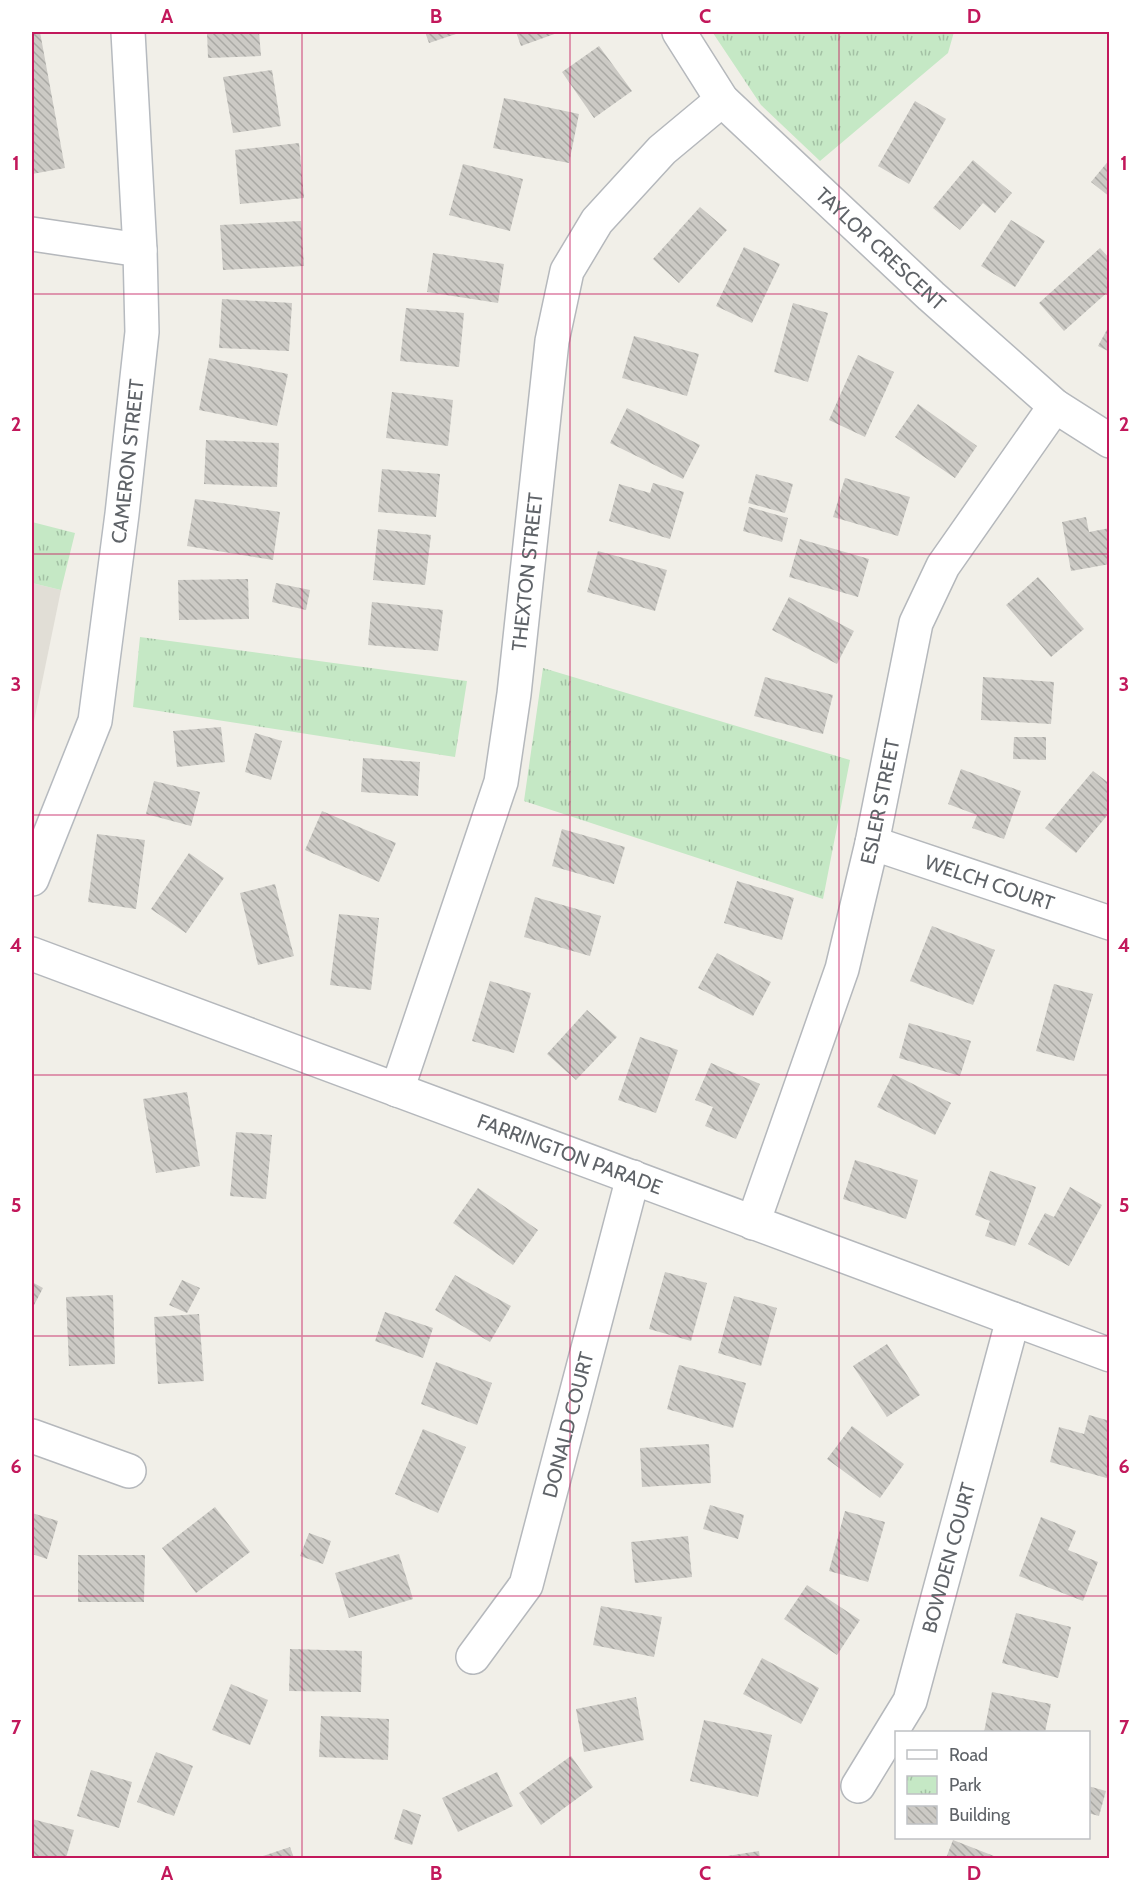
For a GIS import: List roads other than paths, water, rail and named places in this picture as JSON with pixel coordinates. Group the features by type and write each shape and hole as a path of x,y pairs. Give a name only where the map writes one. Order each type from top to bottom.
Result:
{"street":[{"name":"CAMERON STREET","path":"32,879 95,721 122,514 142,332 140,250 128,32"},
{"name":"TAYLOR CRESCENT","path":"679,32 722,100 931,296 1055,406 1110,441"},
{"name":"THEXTON STREET","path":"397,1090 501,782 514,694 552,341 567,271 597,221 662,150 722,100"},
{"path":"32,234 140,250"},
{"name":"ESLER STREET","path":"753,1223 842,969 872,843 916,623 943,566 1055,406"},
{"name":"WELCH COURT","path":"872,843 1110,923"},
{"name":"FARRINGTON PARADE","path":"32,954 1110,1355"},
{"name":"DONALD COURT","path":"473,1657 526,1585 633,1178"},
{"name":"BOWDEN COURT","path":"858,1786 910,1701 1013,1319"},
{"path":"32,1436 129,1471"}]}
